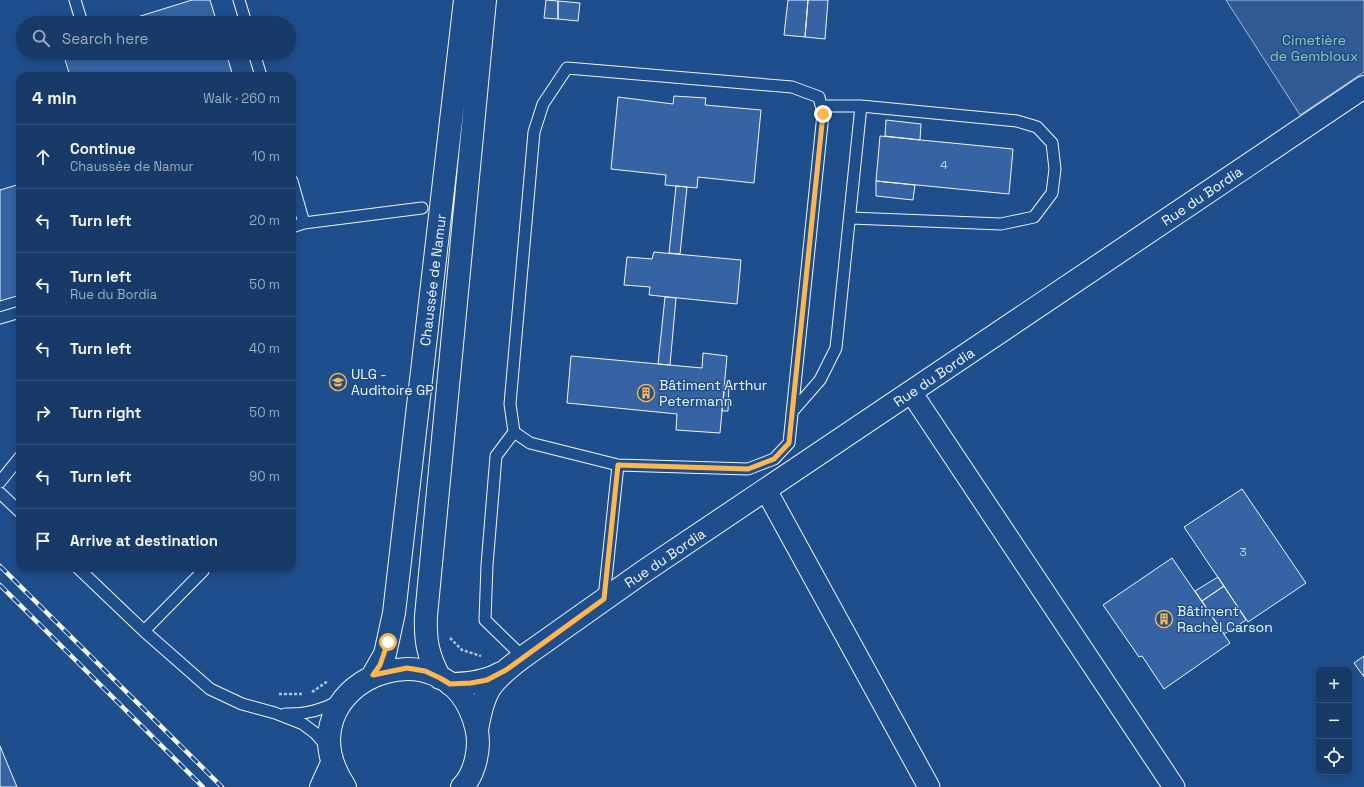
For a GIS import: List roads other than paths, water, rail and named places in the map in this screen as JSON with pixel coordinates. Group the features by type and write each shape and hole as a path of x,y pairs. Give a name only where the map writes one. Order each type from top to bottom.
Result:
{"main road":[{"name":"Chaussée de Namur","path":"373,675 385,654 394,613 465,0"},
{"name":"Chaussée de Namur","path":"445,681 431,661 426,644 426,616 485,0"},
{"name":"Rue du Bordia","path":"477,730 485,695 490,685 523,657 604,599 1364,87"},
{"path":"321,787 331,756 330,732 335,714 343,699 360,682 373,675 407,668 425,671 445,681 469,706 477,730 478,741 475,763 462,787"},
{"name":"Rue du Bordia","path":"445,681 471,683 487,680 506,670"},
{"path":"331,756 344,787"}],"street":[{"path":"911,392 1174,787"},
{"path":"766,490 929,787"}],"lane":[{"path":"75,0 80,16"},
{"path":"239,0 244,16"},
{"path":"256,60 260,72"},
{"path":"514,432 530,443 618,465 748,469 774,459 789,443 823,114 818,97 792,87 566,68 543,104 534,132 510,404 514,432 496,456 487,565 485,620 523,657"},
{"path":"821,106 861,106 1017,121 1037,127 1052,143 1055,169 1052,193 1034,217 1001,224 851,218"},
{"path":"792,412 820,380 836,348 851,218 861,106"},
{"path":"296,195 304,223"},
{"path":"296,226 304,223 422,208"},
{"path":"0,318 16,313"},
{"path":"0,482 16,462"},
{"path":"604,599 618,465"},
{"path":"0,493 16,508"},
{"path":"82,572 144,631 210,689 242,704 275,713 304,724 315,733 331,756"},
{"path":"144,631 201,572"},
{"path":"275,713 309,713 323,709 343,699"}],"railway":[{"path":"0,566 222,787"},
{"path":"0,585 203,787"}],"place":[{"name":"ULG - Auditoire GP","path":"338,382"},
{"name":"Bâtiment Arthur Petermann","path":"646,393"},
{"name":"Bâtiment Rachel Carson","path":"1164,619"}],"park label":[{"name":"Cimetière de Gembloux","path":"1314,48"}]}
